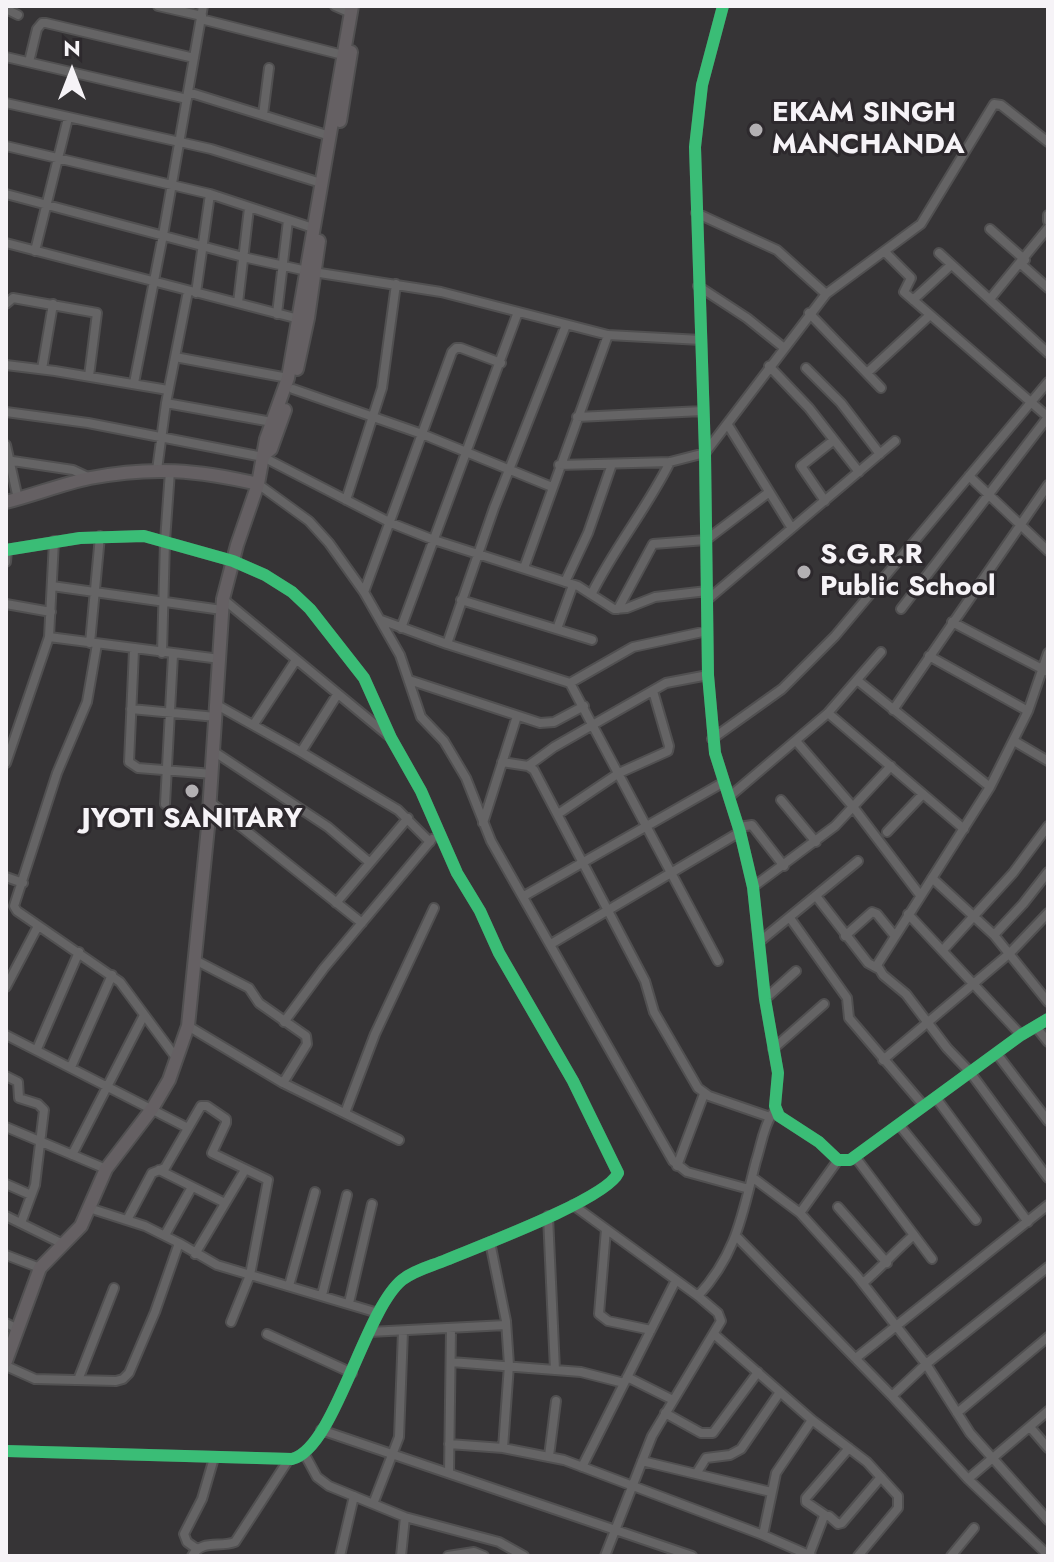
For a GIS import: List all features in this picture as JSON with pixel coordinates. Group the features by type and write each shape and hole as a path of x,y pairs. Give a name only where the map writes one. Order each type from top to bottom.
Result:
{"street":[{"path":"158,6 202,14 343,55"},
{"path":"335,6 354,8"},
{"path":"698,1296 715,1277 737,1237 752,1177 773,1114 778,1073 765,999 753,887 740,830 712,739 708,675 705,453 695,147 702,85 723,6"},
{"path":"263,457 274,441 303,346 313,228 354,8"},
{"path":"179,1243 155,1312 127,1377 116,1381 35,1379 6,1364 12,1326 40,1268 78,1231 106,1169 152,1109 169,1080 188,1026 213,774 223,604 237,545 258,484 272,422 290,383 319,233 354,8"},
{"path":"6,9 18,15"},
{"path":"134,383 202,14"},
{"path":"29,62 37,29 42,23 194,58"},
{"path":"6,57 188,96 330,136"},
{"path":"263,115 269,68"},
{"path":"6,103 180,141 321,183"},
{"path":"559,465 670,462 705,453 826,294 921,224 994,104 1001,105 1048,142"},
{"path":"35,251 68,118"},
{"path":"6,146 210,194 313,228"},
{"path":"6,194 243,257 476,300 608,335 701,340"},
{"path":"157,470 168,390 203,246 210,194"},
{"path":"238,303 249,208"},
{"path":"696,213 777,250 826,294"},
{"path":"1048,215 1048,221"},
{"path":"277,314 288,220"},
{"path":"990,299 1048,228"},
{"path":"990,229 1048,288"},
{"path":"6,243 300,319"},
{"path":"885,252 911,278 904,290 913,300 1048,417 901,609"},
{"path":"939,253 1047,350"},
{"path":"913,300 951,265"},
{"path":"346,500 382,388 396,284"},
{"path":"698,286 747,318 783,347"},
{"path":"6,304 13,298 97,313 89,376"},
{"path":"42,369 53,304"},
{"path":"401,628 518,312"},
{"path":"809,313 881,388"},
{"path":"867,373 930,315"},
{"path":"447,644 478,554 566,325"},
{"path":"524,568 608,335"},
{"path":"364,592 454,350 461,348 501,363"},
{"path":"175,357 290,383 552,487"},
{"path":"6,365 168,390"},
{"path":"769,366 809,408 859,472"},
{"path":"806,368 841,403 880,454"},
{"path":"712,739 782,689 808,664 1048,382"},
{"path":"166,403 272,422"},
{"path":"577,417 703,411"},
{"path":"6,412 160,436 263,457 391,523 569,583 618,609 655,597 707,595 895,441"},
{"path":"728,425 791,527"},
{"path":"825,501 801,466 834,440"},
{"path":"6,445 12,500 90,478 157,470 208,473 258,484 309,521 329,543 380,619 400,655 421,717 444,741 466,778 483,824 677,1166 687,1172 749,1189"},
{"path":"7,460 73,470 90,478"},
{"path":"592,593 607,563 636,523 670,462"},
{"path":"557,629 569,583 612,464"},
{"path":"162,653 170,471"},
{"path":"969,476 1048,551"},
{"path":"893,710 1048,485"},
{"path":"618,609 653,544 706,540 768,493"},
{"path":"6,562 7,550 54,541 133,534 233,561 273,579 310,609 358,668 499,953 573,1081 618,1168 611,1184 573,1205 408,1276 397,1285 378,1313 352,1373 321,1430 304,1453 289,1459 6,1451"},
{"path":"100,536 94,644 87,702 57,773 15,909 112,975 178,1060"},
{"path":"6,763 49,637 54,541"},
{"path":"52,586 165,601 223,604 260,626 296,660 391,738"},
{"path":"461,600 592,640"},
{"path":"6,604 51,612"},
{"path":"380,619 570,683 718,961"},
{"path":"952,622 1045,671"},
{"path":"570,683 633,647 707,631"},
{"path":"49,637 220,659"},
{"path":"134,650 129,762 138,768 213,774"},
{"path":"729,797 828,713 881,652"},
{"path":"877,968 894,935 990,787 1028,711 1045,671 1048,653"},
{"path":"165,804 173,655"},
{"path":"929,656 1028,711"},
{"path":"254,724 296,660"},
{"path":"528,766 554,747 671,681 708,675"},
{"path":"409,680 547,723 584,706"},
{"path":"857,680 990,787"},
{"path":"558,814 619,773 669,749 653,691"},
{"path":"301,752 337,695"},
{"path":"131,709 216,711 254,724 408,818 430,842"},
{"path":"828,713 964,829"},
{"path":"483,824 517,716"},
{"path":"796,741 854,808 920,895"},
{"path":"1014,741 1048,761"},
{"path":"213,751 328,827 369,862"},
{"path":"502,762 528,766 534,770 645,981 654,1012 698,1088 704,1094 779,1116 819,1142 838,1160 856,1158 1021,1035 1048,1019"},
{"path":"753,887 816,842 854,808 891,766"},
{"path":"524,896 724,782"},
{"path":"887,832 923,794"},
{"path":"781,800 816,842"},
{"path":"210,802 362,923"},
{"path":"336,903 408,818"},
{"path":"551,944 752,825 784,866"},
{"path":"943,950 1013,873 1048,826"},
{"path":"284,1022 362,923 439,833"},
{"path":"759,942 858,861"},
{"path":"994,935 1030,897 1048,872"},
{"path":"6,877 23,883"},
{"path":"932,878 994,935 1048,1002"},
{"path":"816,896 868,963 906,994 947,1048 970,1072 1048,1178"},
{"path":"345,1113 375,1034 434,908"},
{"path":"845,936 872,912 894,935"},
{"path":"883,1060 1010,953 1048,913"},
{"path":"908,914 1021,1035"},
{"path":"790,918 847,998 849,1018 924,1106"},
{"path":"6,987 10,967 38,926"},
{"path":"37,1049 79,952"},
{"path":"193,959 249,988 259,1003 304,1033 308,1041 283,1083"},
{"path":"765,999 796,971"},
{"path":"71,1067 112,975"},
{"path":"773,1049 824,1004"},
{"path":"72,1155 143,1017"},
{"path":"188,1026 283,1083 399,1140"},
{"path":"1036,1027 1048,1042"},
{"path":"6,1035 188,1128"},
{"path":"997,1054 1048,1121"},
{"path":"6,1076 18,1082 19,1098 44,1108 36,1179 21,1223"},
{"path":"677,1166 704,1094"},
{"path":"936,1098 1028,1222"},
{"path":"127,1220 152,1173 168,1164 201,1106 207,1106 224,1118 226,1123 212,1153 268,1180 250,1275 231,1322"},
{"path":"900,1126 976,1220"},
{"path":"6,1127 106,1169"},
{"path":"856,1158 932,1259"},
{"path":"800,1213 838,1160"},
{"path":"159,1170 225,1203"},
{"path":"195,1254 245,1170"},
{"path":"752,1177 800,1213 863,1283 948,1394 970,1433 1048,1520"},
{"path":"6,1184 31,1195"},
{"path":"165,1235 192,1187"},
{"path":"289,1286 315,1192"},
{"path":"322,1295 347,1195"},
{"path":"349,1303 372,1204"},
{"path":"573,1205 698,1296 721,1317 715,1335 665,1413 642,1461 605,1556"},
{"path":"856,1358 1048,1205"},
{"path":"838,1207 887,1263"},
{"path":"89,1208 165,1235 211,1263 378,1313"},
{"path":"548,1216 555,1370"},
{"path":"6,1217 63,1244"},
{"path":"606,1229 599,1314 608,1321 651,1330"},
{"path":"863,1283 914,1235"},
{"path":"737,1237 856,1358 968,1479 1048,1555"},
{"path":"490,1242 505,1308 509,1365 503,1448"},
{"path":"6,1255 40,1268"},
{"path":"892,1396 926,1364 1048,1267"},
{"path":"582,1467 676,1280"},
{"path":"78,1380 114,1288"},
{"path":"369,1332 506,1325"},
{"path":"449,1473 451,1329"},
{"path":"373,1504 393,1456 401,1423 403,1331"},
{"path":"267,1334 352,1373"},
{"path":"715,1335 812,1420 849,1448 898,1496 899,1504 858,1556"},
{"path":"957,1413 1048,1337"},
{"path":"451,1362 581,1372 626,1380 673,1400"},
{"path":"665,1413 701,1433 713,1433 758,1372"},
{"path":"696,1474 706,1458 730,1455 741,1449 780,1392"},
{"path":"549,1456 556,1401"},
{"path":"968,1479 1048,1411"},
{"path":"763,1535 780,1464 812,1420"},
{"path":"1030,1427 1048,1448"},
{"path":"321,1430 692,1556"},
{"path":"449,1444 503,1448 549,1456 763,1535 810,1556 825,1515"},
{"path":"849,1448 806,1498 806,1502 836,1523 842,1523 881,1477"},
{"path":"304,1453 322,1482 405,1517 486,1538 524,1556"},
{"path":"214,1458 202,1499 184,1534 195,1552 204,1545 235,1542 289,1459"},
{"path":"642,1461 771,1492"},
{"path":"340,1556 354,1496"},
{"path":"401,1556 405,1517"},
{"path":"951,1556 974,1528"},
{"path":"448,1556 468,1552 484,1556"}],"cycle path":[{"path":"723,6 702,85 695,147 705,453 708,675 715,753 740,832 753,887 765,999 778,1073 775,1106 779,1116 819,1142 838,1160 850,1160 1021,1035 1048,1019"},
{"path":"6,550 80,538 144,536 233,561 265,575 292,592 310,609 364,678 391,738 421,791 457,873 573,1081 618,1173 609,1184 567,1209 402,1280 388,1296 375,1320 322,1431 308,1449 292,1459 6,1451"}],"place":[{"name":"EKAM SINGH MANCHANDA","path":"756,130"},
{"name":"S.G.R.R Public School","path":"804,572"},
{"name":"JYOTI SANITARY","path":"192,791"}]}
